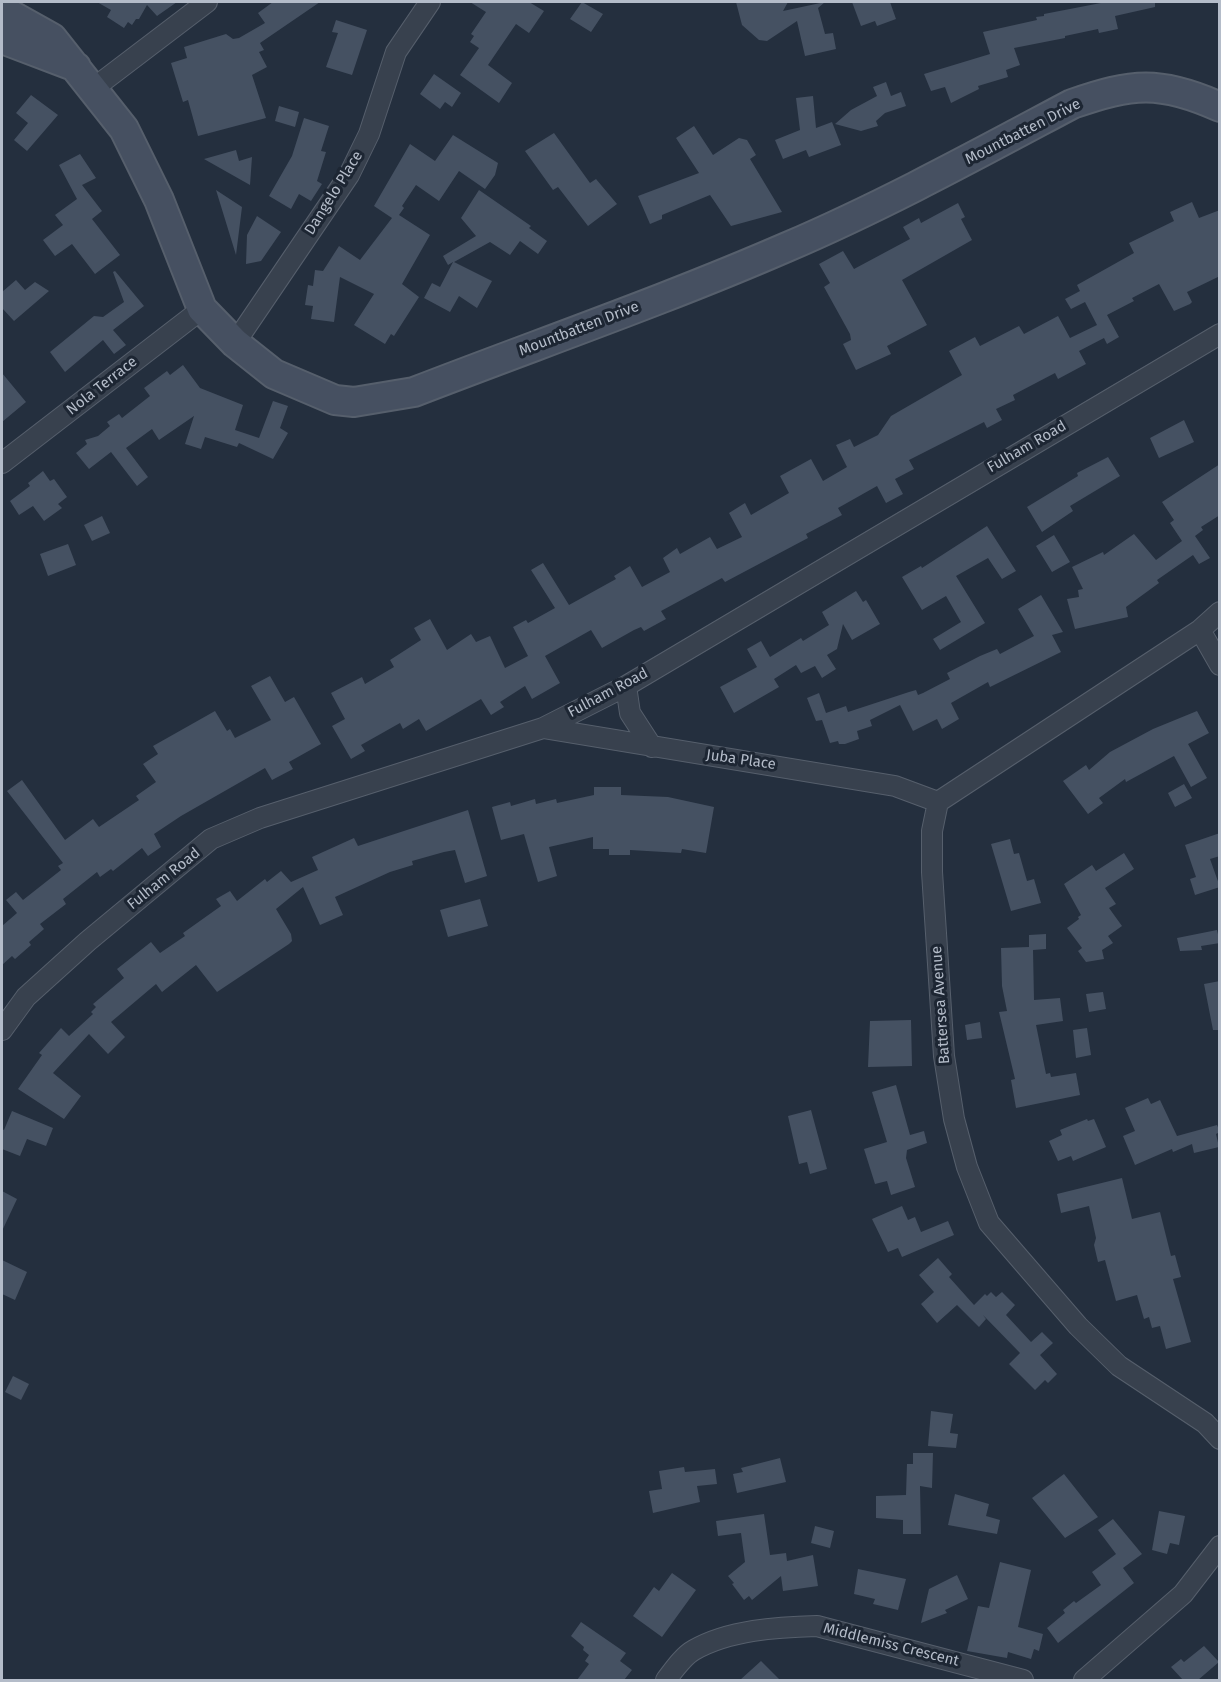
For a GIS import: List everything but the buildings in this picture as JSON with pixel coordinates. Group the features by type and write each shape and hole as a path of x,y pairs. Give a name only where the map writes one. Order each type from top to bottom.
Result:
{"main road":[{"name":"Mountbatten Drive","path":"2,10 52,38 124,129 159,200 202,309 235,343 274,374 335,400 354,402 414,392 672,294 787,247 892,200 1072,104 1120,89 1156,87 1191,93 1220,107"},
{"path":"2,39 85,77"}],"street":[{"path":"85,77 207,2"},
{"name":"Dangelo Place","path":"235,343 349,175 369,134 396,52 430,2"},
{"name":"Nola Terrace","path":"2,463 202,309"},
{"name":"Fulham Road","path":"2,1030 35,989 88,941 211,840 261,818 543,728 626,686 1220,334"},
{"path":"938,802 1200,630 1220,612"},
{"path":"1200,630 1220,665"},
{"path":"626,686 630,713 652,747"},
{"name":"Juba Place","path":"543,728 895,786 938,802"},
{"name":"Battersea Avenue","path":"938,802 932,831 932,872 944,1056 954,1119 967,1167 989,1223 1078,1326 1119,1366 1205,1423 1220,1439"},
{"path":"1084,1680 1183,1594 1220,1546"},
{"name":"Middlemiss Crescent","path":"666,1680 693,1650 730,1636 782,1627 817,1626 1023,1680"}]}
